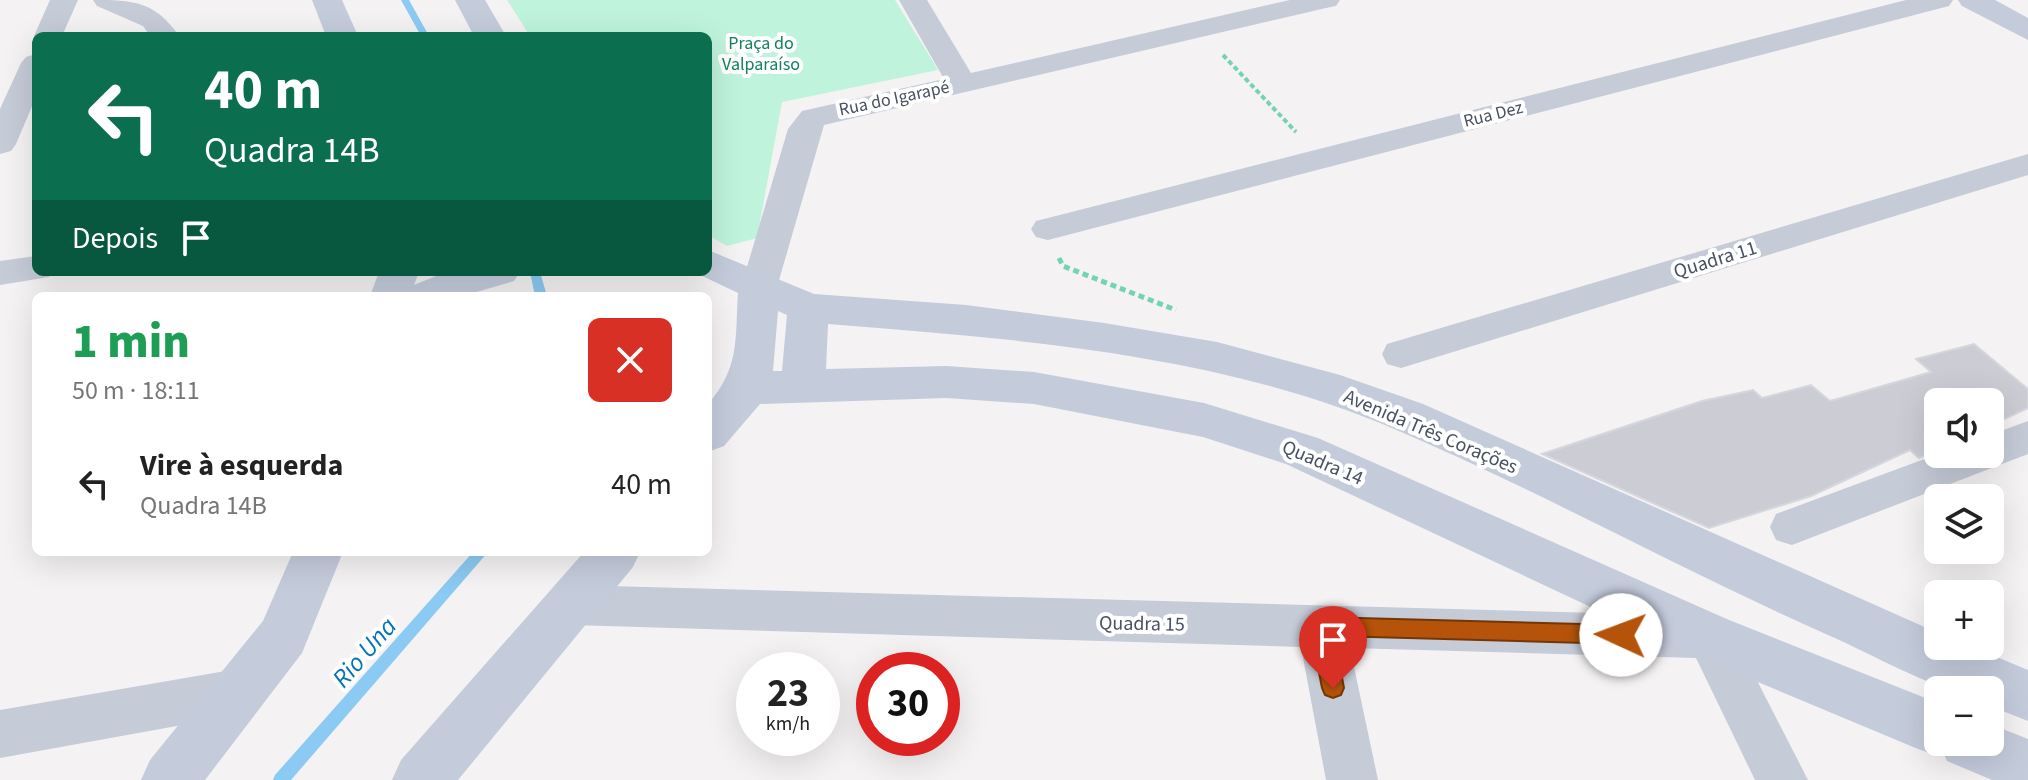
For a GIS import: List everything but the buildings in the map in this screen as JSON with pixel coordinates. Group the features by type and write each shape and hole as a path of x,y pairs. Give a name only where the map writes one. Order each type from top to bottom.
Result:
{"street":[{"path":"50,32 64,0"},
{"path":"107,0 159,28"},
{"path":"327,0 340,32"},
{"path":"470,0 488,32"},
{"name":"Rua do Igarapé","path":"759,287 804,129 813,118 962,83 913,0"},
{"path":"962,83 1326,0"},
{"name":"Rua Dez","path":"1048,229 1939,0"},
{"path":"1973,0 2026,27"},
{"path":"0,144 32,72"},
{"name":"Quadra 11","path":"1401,354 2028,164"},
{"name":"Avenida Três Corações","path":"712,265 808,308 966,320 1104,338 1217,357 1324,386 1407,416 1824,609 2028,696"},
{"path":"0,273 32,269"},
{"path":"402,289 483,276"},
{"path":"712,429 748,388 756,347 759,287"},
{"path":"803,386 808,308"},
{"name":"Quadra 14","path":"748,388 946,382 1034,388 1204,420 1302,451 1710,637"},
{"path":"2004,446 2028,437"},
{"path":"1792,527 1947,468"},
{"path":"170,780 243,691 283,636 316,556"},
{"path":"421,780 612,556"},
{"name":"Quadra 15","path":"573,605 1710,637"},
{"path":"1321,626 1352,780"},
{"path":"1710,637 1924,724"},
{"path":"1710,637 1782,780"},
{"path":"0,734 243,691"},
{"path":"2001,756 2028,767"}],"path":[{"path":"1198,29 1322,158"},
{"path":"1048,229 1063,266 1189,316"}],"green space":[{"name":"Praça do Valparaíso","path":"507,0 895,0 938,70 782,102 757,238 727,246 712,237 712,32 527,32"}],"waterway":[{"name":"Rio Una","path":"405,0 423,32"},
{"name":"Rio Una","path":"536,276 540,292"},
{"name":"Rio Una","path":"281,780 477,556"}],"route":[{"path":"1333,688 1321,626 1621,635"}]}
